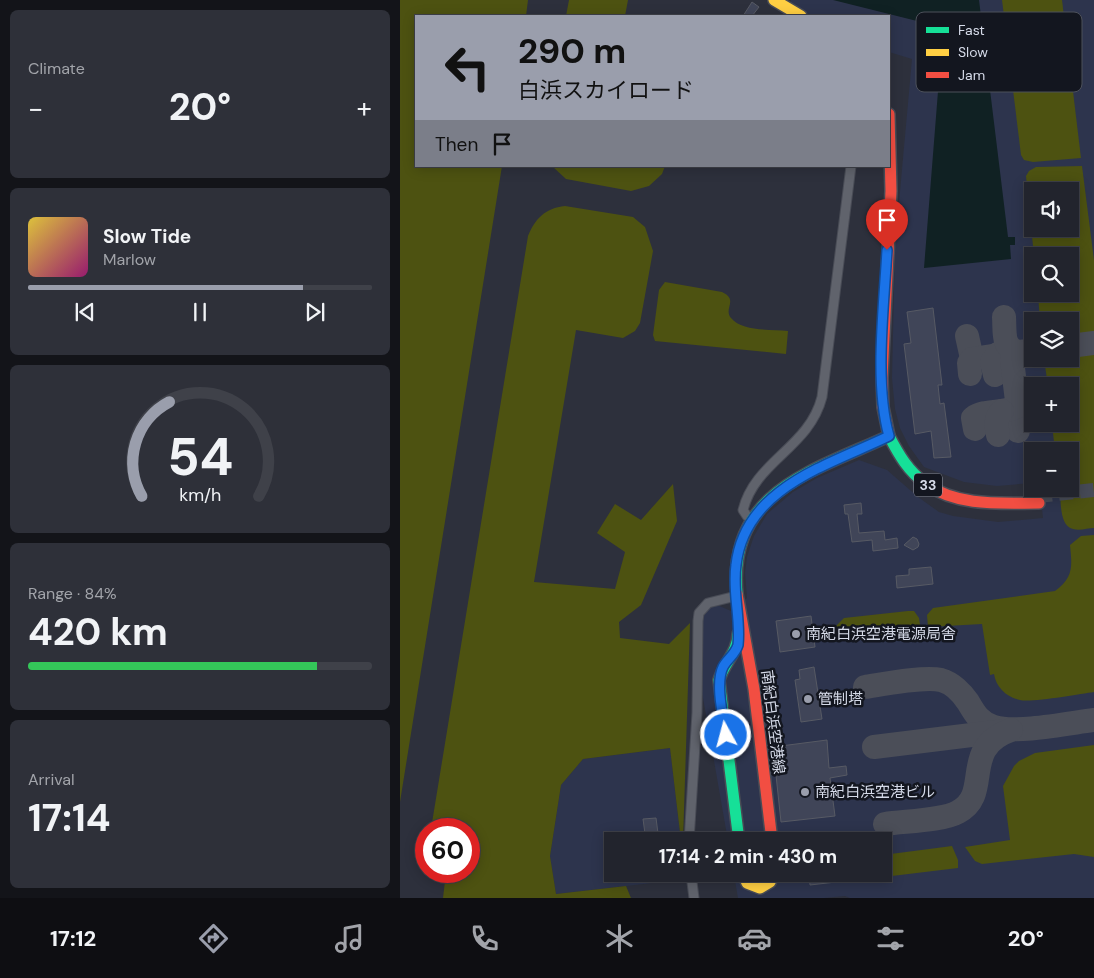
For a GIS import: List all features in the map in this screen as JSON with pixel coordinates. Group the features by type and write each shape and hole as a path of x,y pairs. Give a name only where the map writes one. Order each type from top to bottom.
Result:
{"main road":[{"path":"774,0 799,15"},
{"path":"889,436 884,416 881,382 890,194 890,125"},
{"name":"33","path":"889,436 906,467 928,486 951,498 975,503 1039,500"},
{"name":"南紀白浜空港線","path":"771,832 751,664 736,596 738,552 752,520 766,502 785,486 889,436"},
{"name":"南紀白浜空港線","path":"738,608 738,645 736,652 723,665 720,673 738,832"},
{"path":"722,704 725,677 729,670 739,665 751,664"},
{"path":"747,882 760,888 770,882"}],"street":[{"path":"752,520 743,510 751,489 768,468 804,432 814,419 821,402 851,167"},
{"path":"690,832 697,713 698,617 708,603 736,596"},
{"path":"692,882 694,898"}],"shaded area":[{"path":"791,0 1094,0 1094,898 850,898 845,896 824,898 738,898 735,882 892,882 892,832 726,832 702,692 702,619 707,608 715,604 731,611 747,598 745,573 747,557 754,536 767,514 793,492 817,478 859,460 887,470 918,497 939,512 953,516 998,522 1043,518 1041,497 1079,497 1079,442 1024,442 1024,484 997,486 964,482 924,467 909,446 900,428 895,409 892,378 895,247 912,59 890,52 890,15 810,15 791,4"},
{"path":"833,0 979,0 980,12 916,12 916,21"},
{"path":"938,92 990,92 1008,237 1015,237 1015,245 1010,245 1011,259 924,268"},
{"path":"670,748 680,832 604,832 604,882 661,882 556,894 550,856 561,785 583,759"}],"green space":[{"path":"400,0 528,0 526,15 415,15 415,167 502,167 400,802"},
{"path":"569,0 628,0 625,15 566,15"},
{"path":"1002,0 1062,0 1063,12 1003,12"},
{"path":"1013,92 1073,92 1081,158 1033,162 1024,160 1021,155"},
{"path":"1082,166 1094,260 1094,332 1079,334 1079,312 1039,312 1039,302 1079,302 1079,247 1033,247 1032,237 1079,237 1079,182 1027,182 1026,176 1029,171 1036,167"},
{"path":"553,167 665,167 662,174 649,186 631,191 566,179"},
{"path":"565,206 633,217 645,227 653,251 640,323 635,331 623,338 576,330 534,582 615,589 625,552 597,533 615,504 641,520 673,484 677,521 641,605 619,622 620,638 669,644 690,623 683,832 680,832 670,748 583,759 561,785 550,856 556,894 626,886 631,898 443,898 445,883 480,883 480,818 433,818 528,236 534,224 542,215 558,207"},
{"path":"665,282 722,292 729,298 729,314 731,318 742,326 788,331 786,354 655,341 653,335 659,290"},
{"path":"1094,353 1094,528 1076,530 1068,527 1065,523 1060,497 1079,497 1079,442 1054,442 1053,432 1079,432 1079,377 1047,377 1045,367 1079,367 1079,354"},
{"path":"1094,535 1094,692 1025,701 1015,699 999,687 994,674 990,675 982,624 928,627 927,615 933,608 1055,591 1069,576 1071,565 1070,545 1081,536"},
{"path":"914,611 919,618 921,631 830,642 833,629 844,618"},
{"path":"1094,745 1094,857 1074,854 982,864 975,861 965,847 1010,840 1003,786 1014,766 1019,761 1035,753"},
{"path":"952,846 958,860 958,868 892,876 892,854"}],"building":[{"path":"752,2 759,7 753,15 744,15"},
{"path":"933,308 942,385 938,385 940,404 944,403 951,457 934,458 931,431 915,434 904,344 911,343 907,312"},
{"path":"861,503 862,514 857,514 859,533 884,531 885,540 897,538 898,548 873,551 872,540 852,542 848,514 845,514 844,505"},
{"path":"913,537 917,539 919,544 913,550 904,545"},
{"path":"931,567 933,584 897,588 896,576 909,575 909,569"},
{"name":"南紀白浜空港電源局舎","path":"811,616 815,647 780,652 776,621"},
{"name":"管制塔","path":"814,667 822,719 801,722 795,680 800,679 799,670"},
{"name":"南紀白浜空港ビル","path":"827,740 829,768 846,766 847,775 830,778 835,816 781,822 773,747"},
{"path":"656,818 658,832 645,832 643,819"},
{"path":"810,882 836,882 810,885"}],"taxiway":[{"path":"975,429 973,418 978,415 1016,407 1017,401 1012,360 1013,355 1017,352 1012,350 1007,343 1004,317"},
{"path":"967,336 971,354 977,357"},
{"path":"1079,345 1094,343"},
{"path":"970,374 969,363 972,359 1024,351"},
{"path":"995,375 992,362 998,354"},
{"path":"1016,407 1018,431"},
{"path":"998,435 997,422 1002,411"},
{"path":"865,687 914,680 941,680 949,683 960,692 981,720 994,727 1004,729 1029,729 1094,720"},
{"path":"885,824 933,819 958,812 968,804 974,794 981,759 986,748 995,738 1011,730"},
{"path":"874,747 1004,731"}],"tunnel":[{"path":"1079,492 1094,490"}],"traffic: fast":[{"path":"737,594 738,559 746,531 761,508 781,490 805,474 889,436 904,462 926,484"},
{"path":"738,634 736,646 719,680 738,832"}],"traffic: slow":[{"path":"774,0 799,15"},
{"path":"747,882 760,888 770,882"}],"traffic: jam":[{"path":"889,436 883,407 882,378 891,191 890,152"},
{"path":"926,484 952,497 966,500 995,503 1039,503"},
{"path":"737,594 754,689 771,832"}],"place":[{"name":"南紀白浜空港電源局舎","path":"796,634"},
{"name":"管制塔","path":"808,699"},
{"name":"南紀白浜空港ビル","path":"805,792"}],"route":[{"path":"726,735 719,680 723,665 734,655 738,645 736,565 741,543 752,520 766,502 785,486 889,436 884,416 881,382 887,250"}]}
